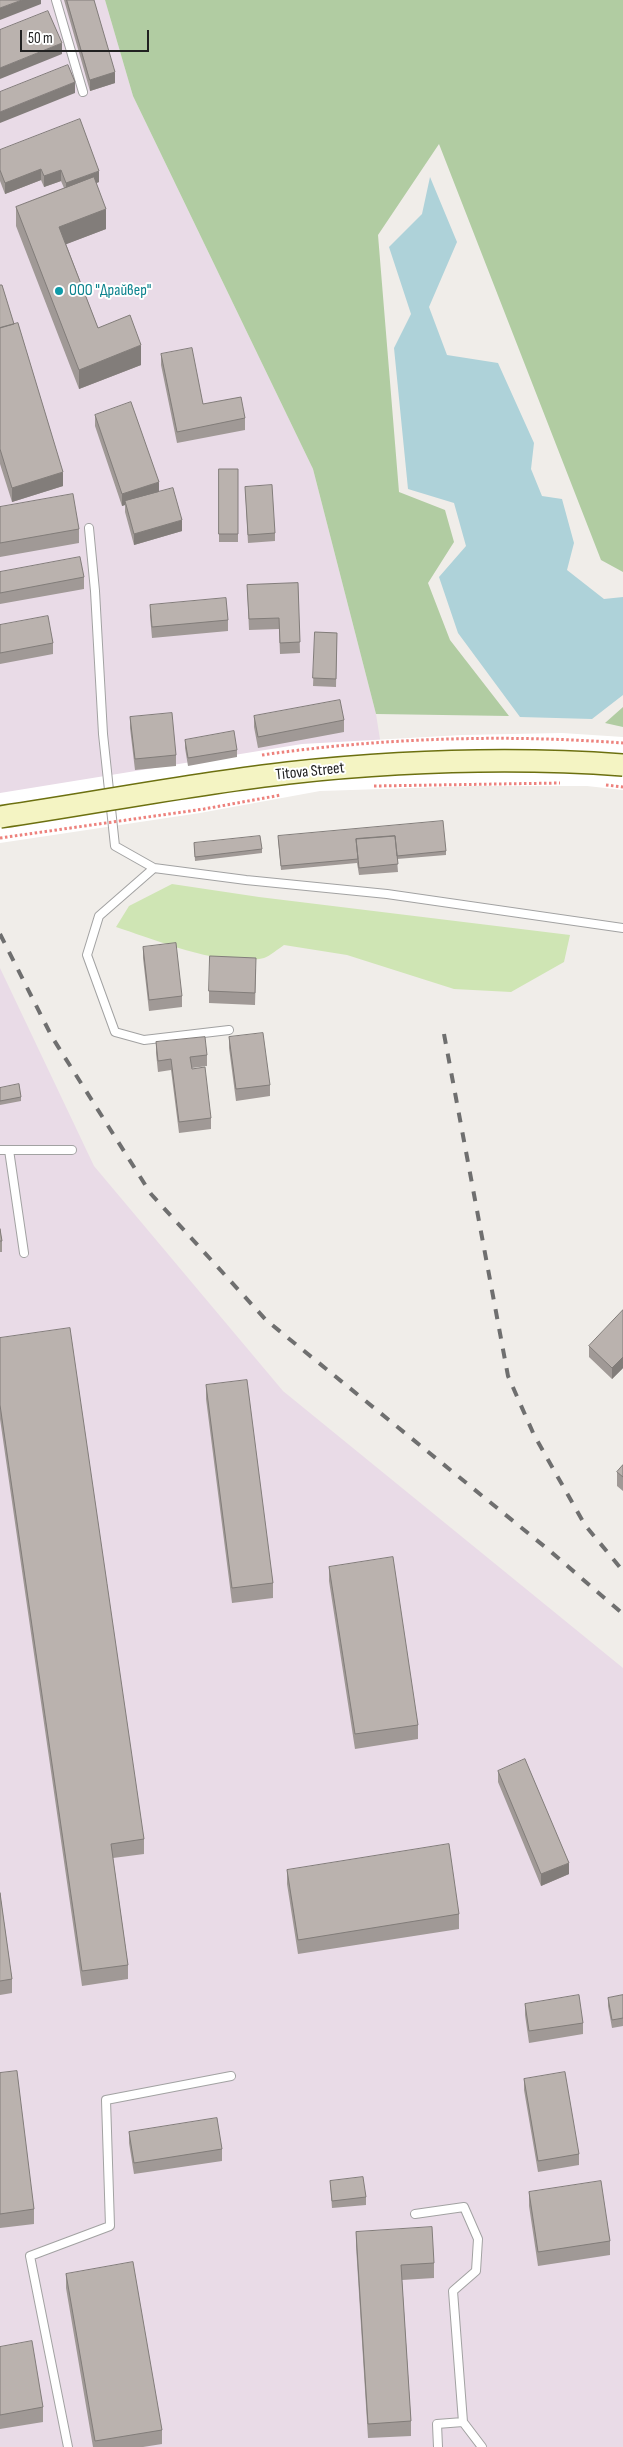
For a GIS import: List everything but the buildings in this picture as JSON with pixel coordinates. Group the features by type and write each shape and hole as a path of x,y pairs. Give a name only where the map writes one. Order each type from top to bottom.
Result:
{"main road":[{"name":"Titova Street","path":"0,817 286,774 343,768 477,760 574,761 623,765"}],"lane":[{"path":"56,0 82,92"},
{"path":"89,528 95,591 103,734 115,846 154,868 246,880 387,894 623,928"},
{"path":"154,868 99,916 87,955 115,1032 144,1040 229,1030"},
{"path":"0,1150 72,1150"},
{"path":"9,1150 24,1253"},
{"path":"68,2447 30,2256 110,2226 106,2100 231,2076"},
{"path":"415,2214 464,2207 478,2239 476,2271 453,2291 463,2422 482,2447"},
{"path":"438,2447 437,2424 463,2422"}],"path":[{"path":"366,786 568,783"},
{"path":"605,785 623,787"},
{"path":"0,838 204,809 290,793"}],"shaded area":[{"path":"0,0 105,0 133,96 313,469 376,714 382,752 0,806"},
{"path":"0,968 94,1166 283,1391 623,1668 623,2447 0,2447"}],"green space":[{"path":"105,0 623,0 623,572 601,560 439,144 378,235 399,492 445,510 454,542 428,583 450,640 509,716 376,714 313,469 133,96"},
{"path":"623,707 623,727 605,723"},
{"path":"172,884 259,897 570,935 564,962 511,992 454,989 347,955 284,945 264,958 248,960 210,956 116,927 129,906"}],"water":[{"path":"430,177 457,242 429,307 447,355 498,363 534,443 531,469 542,496 562,499 574,543 567,570 604,599 623,597 623,695 592,719 520,717 458,633 439,577 466,546 454,503 408,489 394,348 411,314 389,247 422,214"}],"pier":[{"path":"562,733 623,737 623,790 587,786 475,786 320,791 200,813 0,843 0,793 302,744 462,735"}],"railway":[{"path":"0,934 52,1037 151,1194 266,1320 550,1551 623,1614"},
{"path":"444,1034 508,1376 534,1435 585,1525 623,1571"}],"place":[{"name":"ООО \"Драйвер\"","path":"59,291"}]}
